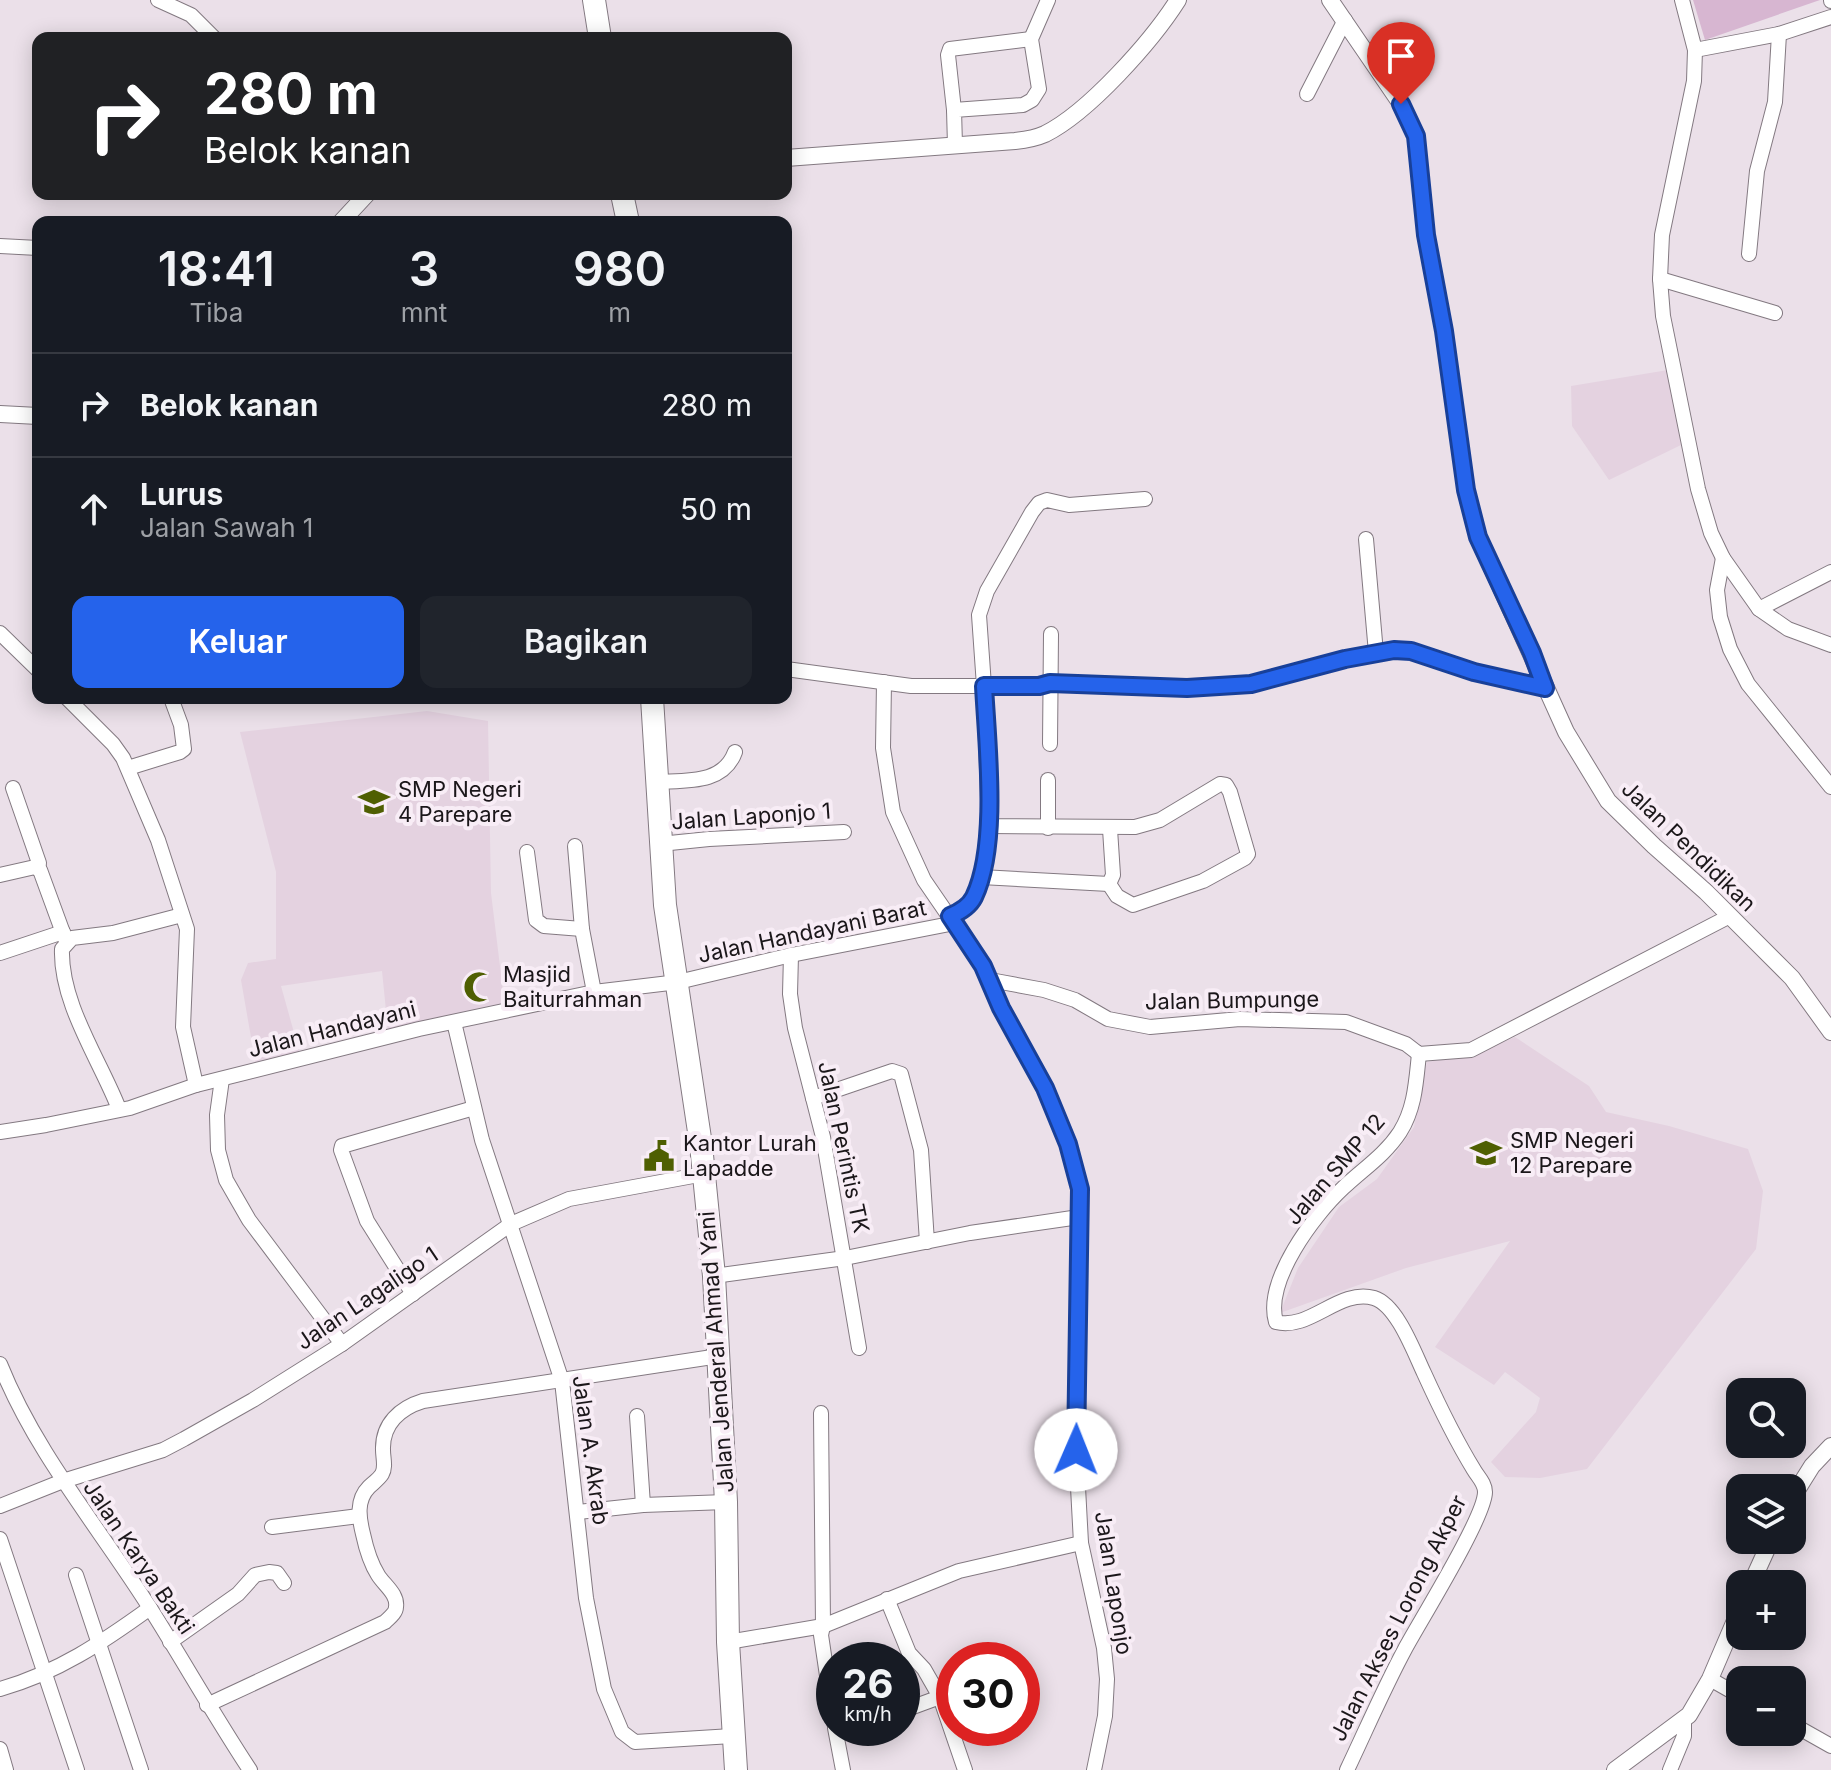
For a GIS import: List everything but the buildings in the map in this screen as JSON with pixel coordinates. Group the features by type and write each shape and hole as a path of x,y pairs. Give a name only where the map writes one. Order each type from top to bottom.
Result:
{"highway":[{"path":"594,0 599,32"},
{"name":"Jalan Jenderal Ahmad Yani","path":"652,704 665,905 704,1174 714,1276 726,1502 732,1736 736,1770"}],"street":[{"path":"158,0 191,15 208,32"},
{"path":"954,110 1023,105 1032,100 1039,89 1031,39 1048,0"},
{"path":"792,158 1015,141 1046,133 1089,101 1150,40 1178,0"},
{"name":"Jalan Pendidikan","path":"1330,0 1401,104 1416,136 1426,235 1444,331 1466,490 1478,537 1566,732 1608,801 1792,978 1831,1032"},
{"path":"1682,0 1695,50 1694,81 1662,235 1660,279 1663,316 1695,474 1711,533 1723,558 1759,609 1788,629 1831,645"},
{"path":"1695,50 1779,34 1831,17"},
{"path":"1307,94 1345,20"},
{"path":"1749,254 1757,171 1775,102 1779,34"},
{"path":"955,145 950,49 1031,39"},
{"path":"347,216 361,200"},
{"path":"0,246 32,248"},
{"path":"1660,279 1775,313"},
{"path":"0,414 32,416"},
{"path":"953,920 969,904 981,877 989,826 979,615 987,591 1039,503 1047,500 1069,505 1145,499"},
{"path":"1366,539 1376,653"},
{"path":"1723,558 1717,590 1720,617 1730,649 1748,684 1831,787"},
{"path":"1759,609 1831,572"},
{"path":"0,633 32,664"},
{"path":"1050,744 1051,634"},
{"path":"792,670 911,686 1039,686 1050,683 1187,688 1251,684 1345,659 1394,650 1411,651 1474,672 1545,688"},
{"name":"Jalan Laponjo","path":"884,682 883,748 893,812 924,880 990,980 1001,1008 1045,1088 1068,1144 1080,1189 1076,1450 1081,1543 1104,1648 1107,1679 1105,1716 1094,1770"},
{"path":"73,704 113,744 128,768 158,840 188,943 183,1027 196,1085"},
{"path":"128,768 184,749 181,725 173,704"},
{"path":"655,782 708,779 730,763 735,752"},
{"path":"1048,780 1048,828"},
{"path":"989,826 1135,827 1160,820 1220,784 1226,785 1248,854 1245,858 1203,881 1133,905 1117,896 1109,884"},
{"path":"13,788 39,863 38,869 67,937 62,958 79,1026 119,1109"},
{"path":"1109,884 1113,875 1110,829"},
{"name":"Jalan Laponjo 1","path":"660,844 844,832"},
{"path":"575,846 582,929 594,992"},
{"path":"527,852 536,920 544,926 582,929"},
{"path":"0,875 27,868 38,869"},
{"path":"981,877 1109,884"},
{"path":"0,953 67,937 113,933 182,915"},
{"path":"1419,1054 1471,1050 1730,916"},
{"name":"Jalan Handayani Barat","path":"678,982 953,920"},
{"name":"Jalan Perintis TK","path":"791,955 790,994 795,1028 823,1137 859,1348"},
{"name":"Jalan Bumpunge","path":"990,980 1044,990 1075,1000 1108,1019 1150,1027 1240,1019 1346,1022 1406,1044 1419,1054"},
{"name":"Jalan Handayani","path":"0,1132 119,1109 196,1085 454,1022 594,992 678,982"},
{"name":"Jalan A. Akrab","path":"454,1022 474,1108 562,1381 586,1598 604,1689 622,1732 635,1742 732,1736"},
{"name":"Jalan SMP 12","path":"1419,1054 1415,1098 1401,1130 1388,1148 1344,1187 1312,1222 1284,1271 1272,1310 1276,1322 1284,1324 1358,1297 1374,1298 1385,1304 1408,1340 1457,1443 1484,1485"},
{"path":"813,1098 892,1071 901,1074 921,1150 927,1242"},
{"path":"222,1079 217,1127 218,1150 226,1180 249,1220 342,1344"},
{"path":"413,1294 367,1221 342,1146 474,1108"},
{"name":"Jalan Lagaligo 1","path":"0,1506 63,1481 163,1450 253,1400 342,1344 511,1224 569,1199 704,1174"},
{"path":"714,1276 845,1258 1079,1217"},
{"path":"207,1705 393,1616 397,1607 394,1596 371,1560 359,1516 360,1501 365,1491 381,1476 384,1467 383,1435 393,1418 406,1406 719,1356"},
{"name":"Jalan Karya Bakti","path":"0,1364 4,1388 150,1608 207,1705 250,1770"},
{"path":"821,1413 822,1642"},
{"path":"637,1416 643,1505"},
{"path":"1806,1476 1831,1446"},
{"name":"Jalan Akses Lorong Akper","path":"1347,1770 1403,1653 1466,1537 1485,1494 1484,1485"},
{"path":"578,1512 643,1505 726,1502"},
{"path":"272,1527 359,1516"},
{"path":"0,1539 77,1770"},
{"path":"728,1642 823,1626 959,1571 1081,1543"},
{"path":"170,1642 238,1594 255,1575 277,1573 284,1583"},
{"path":"76,1575 141,1770"},
{"path":"887,1599 909,1653 924,1669 936,1690"},
{"path":"0,1689 46,1674 101,1644 150,1608"},
{"path":"1615,1770 1684,1720 1710,1679 1726,1642"},
{"path":"1710,1679 1726,1688"},
{"path":"1670,1770 1684,1736 1684,1720"},
{"path":"1806,1732 1831,1746"},
{"path":"838,1746 843,1770"},
{"path":"957,1746 965,1770"},
{"path":"0,1749 6,1770"}],"shaded area":[{"path":"1693,0 1820,0 1705,40"},
{"path":"1668,370 1681,445 1609,480 1572,426 1571,386"},
{"name":"SMP Negeri 4 Parepare","path":"427,711 488,721 491,893 505,1007 388,1030 382,971 281,986 300,1054 256,1066 241,980 248,963 276,959 276,872 240,732"},
{"path":"1515,1037 1589,1086 1606,1112 1748,1149 1763,1191 1756,1249 1587,1469 1540,1478 1505,1477 1491,1462 1536,1412 1540,1398 1505,1372 1494,1385 1435,1347 1510,1241 1406,1268 1280,1313 1298,1268 1339,1207 1377,1179 1414,1127 1427,1062 1476,1054"}],"place":[{"name":"SMP Negeri 4 Parepare","path":"374,802"},
{"name":"Masjid Baiturrahman","path":"479,987"},
{"name":"SMP Negeri 12 Parepare","path":"1486,1153"},
{"name":"Kantor Lurah Lapadde","path":"659,1156"}],"route":[{"path":"1076,1450 1080,1189 1068,1144 1045,1088 1001,1008 983,966 950,916 965,909 974,898 981,877 989,826 984,686 1039,686 1050,683 1187,688 1251,684 1345,659 1394,650 1411,651 1474,672 1545,688 1478,537 1466,490 1444,331 1426,235 1420,155 1416,136 1401,104"}]}
